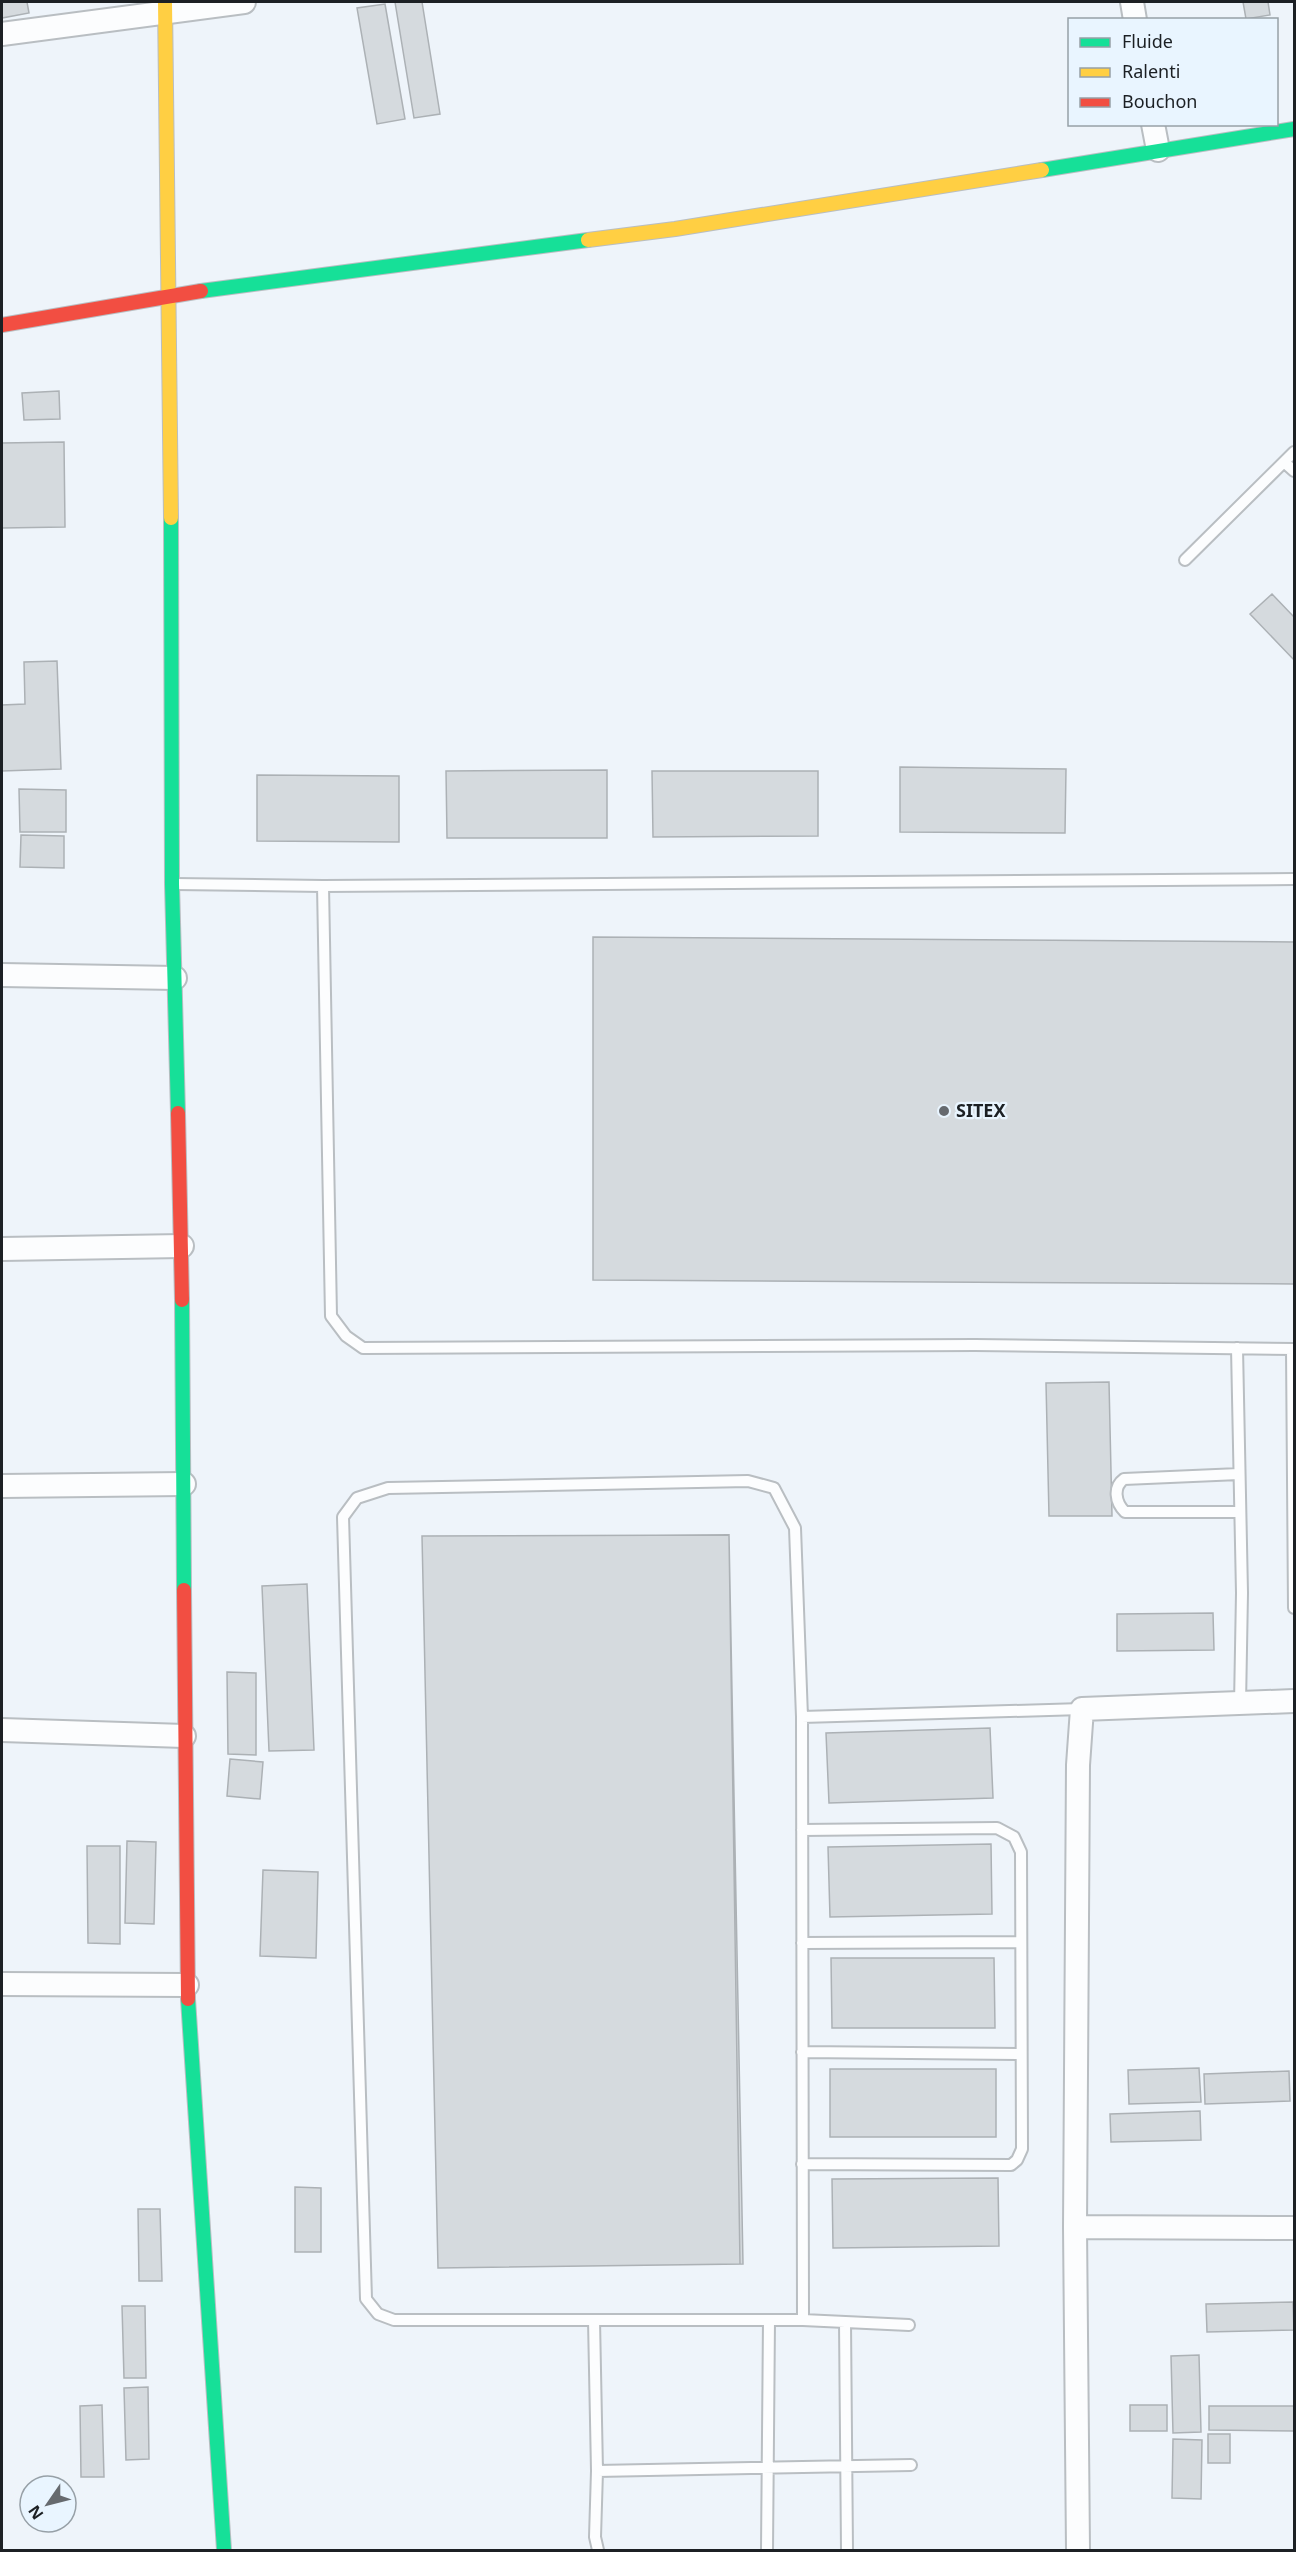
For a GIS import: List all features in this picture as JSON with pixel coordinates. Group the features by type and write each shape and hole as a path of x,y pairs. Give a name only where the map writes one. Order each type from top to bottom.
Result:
{"street":[{"path":"2,34 166,7 244,2"},
{"path":"1132,2 1135,18"},
{"path":"166,7 170,295 172,884 182,1246 187,1985 224,2550"},
{"path":"1154,126 1158,150"},
{"path":"2,325 170,295 675,229 1294,129"},
{"path":"2,975 175,978"},
{"path":"2,1249 182,1246"},
{"path":"2,1486 184,1484"},
{"path":"1078,2550 1075,2227 1078,1766 1082,1709 1294,1701"},
{"path":"2,1730 184,1737"},
{"path":"2,1984 187,1985"},
{"path":"1075,2227 1294,2228"}],"lane":[{"path":"1185,560 1294,452"},
{"path":"1284,462 1294,471"},
{"path":"172,884 323,886 1294,879"},
{"path":"323,886 331,1316 346,1336 363,1348 975,1345 1293,1349 1294,1608"},
{"path":"1237,1348 1240,1704"},
{"path":"1239,1474 1124,1479 1117,1487 1116,1495 1125,1512 1240,1512"},
{"path":"802,2320 802,1717 795,1528 774,1488 748,1481 388,1488 357,1498 343,1516 366,2299 378,2314 394,2320 802,2320 909,2325"},
{"path":"802,1717 1082,1709"},
{"path":"802,1830 998,1828 1014,1837 1021,1852 1022,2149 1017,2160 1011,2164 802,2164"},
{"path":"802,1943 1020,1942"},
{"path":"802,2052 1021,2054"},
{"path":"594,2320 597,2471 595,2537 598,2550"},
{"path":"767,2550 766,2466 770,2320"},
{"path":"845,2322 847,2550"},
{"path":"597,2471 911,2465"}],"building":[{"path":"2,2 27,2 29,13 2,18"},
{"path":"395,2 422,2 440,114 414,118"},
{"path":"1243,2 1268,2 1270,15 1246,18"},
{"path":"385,4 405,119 377,124 357,8"},
{"path":"59,391 60,419 24,420 22,393"},
{"path":"64,442 65,527 2,528 2,443"},
{"path":"1272,594 1294,617 1294,660 1250,614"},
{"path":"57,661 61,769 2,771 2,705 25,704 24,662"},
{"path":"900,767 1066,769 1065,833 900,832"},
{"path":"607,770 607,838 447,838 446,771"},
{"path":"652,771 818,771 818,836 653,837"},
{"path":"257,775 399,776 399,842 257,841"},
{"path":"19,789 66,790 66,832 20,832"},
{"path":"21,835 64,836 64,868 20,867"},
{"name":"SITEX","path":"593,937 1294,942 1294,1284 593,1280"},
{"path":"1109,1382 1112,1516 1049,1516 1046,1383"},
{"path":"729,1535 743,2264 438,2268 422,1536"},
{"path":"729,1535 740,2264 438,2268 422,1536"},
{"path":"307,1584 314,1750 269,1751 262,1586"},
{"path":"1213,1613 1214,1650 1117,1651 1117,1614"},
{"path":"227,1672 256,1673 256,1755 228,1754"},
{"path":"990,1728 993,1798 829,1803 826,1733"},
{"path":"230,1759 263,1762 260,1799 227,1796"},
{"path":"127,1841 156,1842 154,1924 125,1923"},
{"path":"991,1844 992,1914 830,1917 828,1847"},
{"path":"87,1846 120,1846 120,1944 88,1943"},
{"path":"263,1870 318,1872 316,1958 260,1956"},
{"path":"831,1958 994,1958 995,2028 832,2028"},
{"path":"1199,2068 1201,2102 1129,2104 1128,2070"},
{"path":"830,2069 996,2069 996,2137 830,2137"},
{"path":"1289,2071 1290,2101 1205,2104 1204,2074"},
{"path":"1200,2111 1201,2140 1111,2142 1110,2114"},
{"path":"998,2178 999,2246 833,2248 832,2179"},
{"path":"295,2187 321,2188 321,2252 295,2252"},
{"path":"138,2209 160,2209 162,2281 139,2281"},
{"path":"1293,2302 1294,2330 1207,2332 1206,2304"},
{"path":"122,2306 145,2306 146,2378 124,2378"},
{"path":"1199,2355 1201,2432 1173,2433 1171,2356"},
{"path":"148,2387 149,2459 126,2460 124,2388"},
{"path":"102,2405 104,2477 81,2477 80,2406"},
{"path":"1130,2405 1167,2405 1167,2431 1130,2431"},
{"path":"1209,2406 1294,2406 1294,2431 1209,2430"},
{"path":"1208,2434 1230,2434 1230,2463 1208,2463"},
{"path":"1173,2439 1202,2440 1201,2499 1172,2498"}],"traffic: fast":[{"path":"1042,170 1294,129"},
{"path":"201,291 588,240"},
{"path":"171,518 172,884 178,1113"},
{"path":"182,1300 184,1590"},
{"path":"188,1999 224,2550"}],"traffic: slow":[{"path":"165,2 171,518"},
{"path":"588,240 675,229 1042,170"}],"traffic: jam":[{"path":"2,325 201,291"},
{"path":"178,1113 182,1300"},
{"path":"184,1590 188,1999"}],"place":[{"name":"SITEX","path":"944,1111"}]}
